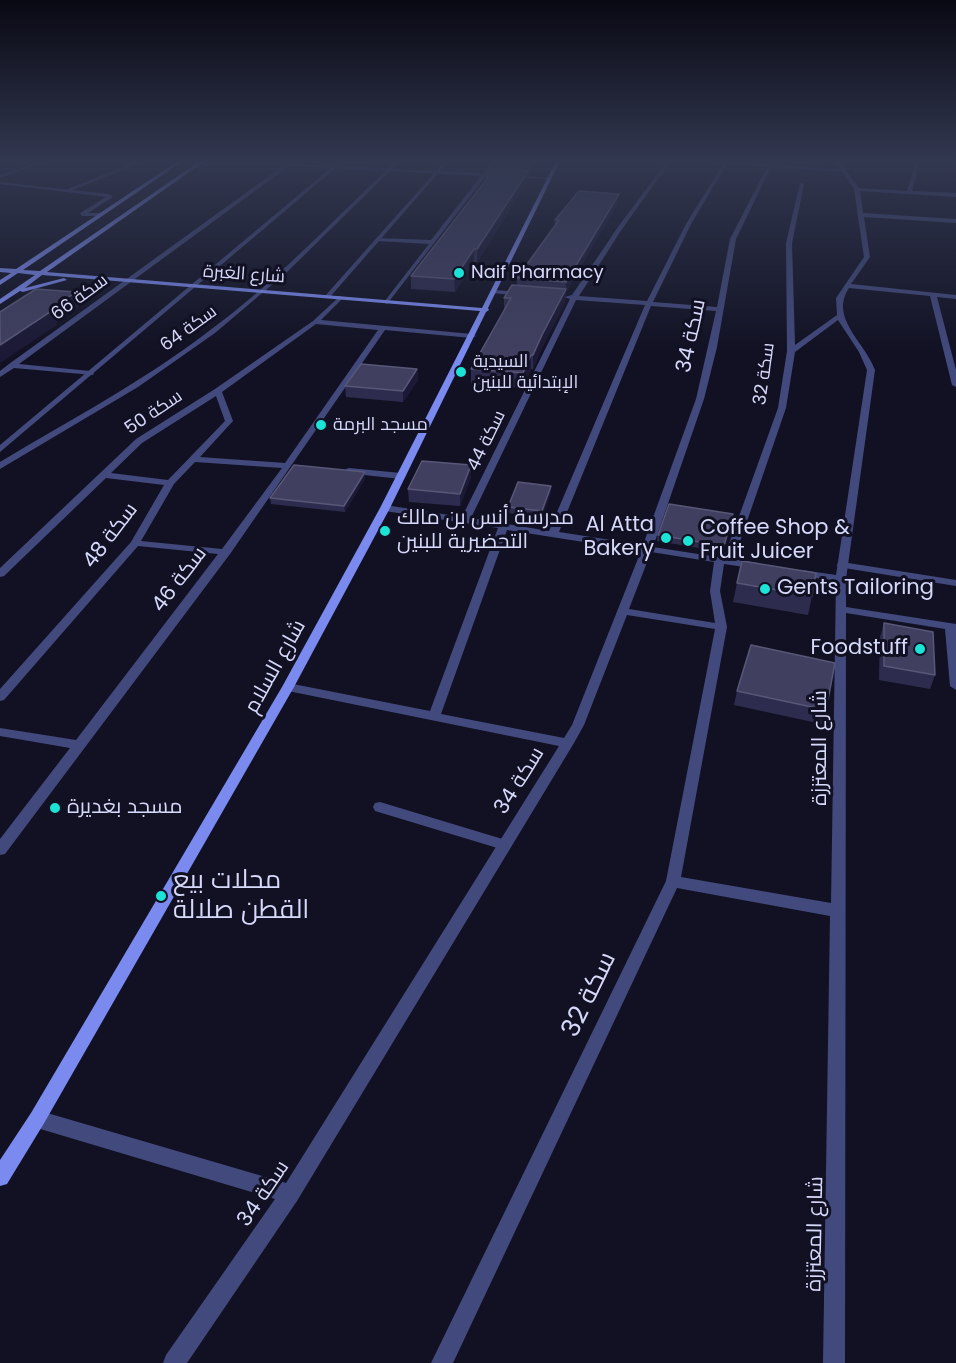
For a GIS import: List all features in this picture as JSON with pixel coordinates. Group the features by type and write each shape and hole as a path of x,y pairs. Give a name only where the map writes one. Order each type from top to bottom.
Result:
{"street":[{"path":"0,283 86,225"},
{"path":"0,302 109,225"},
{"name":"سكة 66","path":"0,375 206,225"},
{"path":"0,449 267,225"},
{"name":"سكة 64","path":"0,466 152,374 213,332 261,291 331,225"},
{"path":"327,297 390,225"},
{"path":"387,302 446,225"},
{"name":"شارع السلام","path":"0,1177 37,1119 288,687 386,508 486,310 526,225"},
{"name":"سكة 44","path":"465,521 574,298 622,225"},
{"path":"553,534 608,397 650,302 688,225"},
{"name":"سكة 34","path":"174,1363 290,1194 578,725 647,549 700,399 733,239 740,225"},
{"name":"سكة 32","path":"442,1363 673,881 721,627 715,591 724,561 782,408 791,351 789,243 793,225"},
{"path":"791,351 839,316 839,298 867,257 863,225"},
{"path":"378,238 433,242"},
{"path":"60,258 63,269 83,277"},
{"path":"0,268 34,259"},
{"name":"شارع الغبرة","path":"0,268 39,274 486,310"},
{"path":"10,294 45,284 83,277"},
{"path":"848,286 956,297"},
{"path":"494,292 528,295"},
{"path":"933,295 956,385"},
{"path":"562,297 720,309"},
{"name":"سكة 50","path":"0,574 139,441 218,391 315,322 340,298"},
{"name":"شارع المعتززة","path":"834,1363 841,579 872,370 869,359 839,316"},
{"path":"315,322 472,336"},
{"name":"سكة 46","path":"0,850 293,467 383,328"},
{"path":"12,366 90,374"},
{"name":"سكة 48","path":"2,692 135,543 170,483 229,421 218,391"},
{"path":"194,459 293,467"},
{"path":"333,470 401,476"},
{"path":"103,475 170,483"},
{"path":"386,508 773,569"},
{"path":"434,716 503,527"},
{"path":"135,543 226,552"},
{"path":"842,565 956,583"},
{"path":"796,572 841,579"},
{"path":"841,609 953,627 956,686"},
{"path":"622,611 721,627"},
{"path":"288,687 568,743"},
{"path":"0,732 80,745"},
{"path":"380,807 504,845"},
{"path":"673,881 839,911"},
{"path":"37,1119 290,1194"}],"building":[{"path":"451,225 493,225 454,279 411,276"},
{"path":"556,225 601,225 566,282 517,278"},
{"path":"512,285 566,289 523,373 471,369 511,298 504,298"},
{"path":"36,289 76,292 0,345 0,312"},
{"path":"361,364 417,369 403,391 345,386"},
{"path":"422,461 471,465 460,494 408,489"},
{"path":"294,465 365,472 344,506 270,498"},
{"path":"518,482 551,486 542,511 508,507"},
{"path":"669,504 733,514 724,546 658,535"},
{"path":"742,561 816,573 812,596 737,583"},
{"path":"884,623 933,632 935,675 884,666"},
{"path":"751,645 835,663 826,710 737,691"}],"place":[{"name":"Naif Pharmacy","path":"459,273"},
{"name":"السيدية الإبتدائية للبنين","path":"461,372"},
{"name":"مسجد البرمة","path":"321,425"},
{"name":"مدرسة أنس بن مالك التحضيرية للبنين","path":"385,531"},
{"name":"Al Atta Bakery","path":"666,538"},
{"name":"Coffee Shop & Fruit Juicer","path":"688,541"},
{"name":"Gents Tailoring","path":"765,589"},
{"name":"Foodstuff","path":"920,649"},
{"name":"مسجد بغديرة","path":"55,808"},
{"name":"محلات بيع القطن صلالة","path":"161,896"}]}
